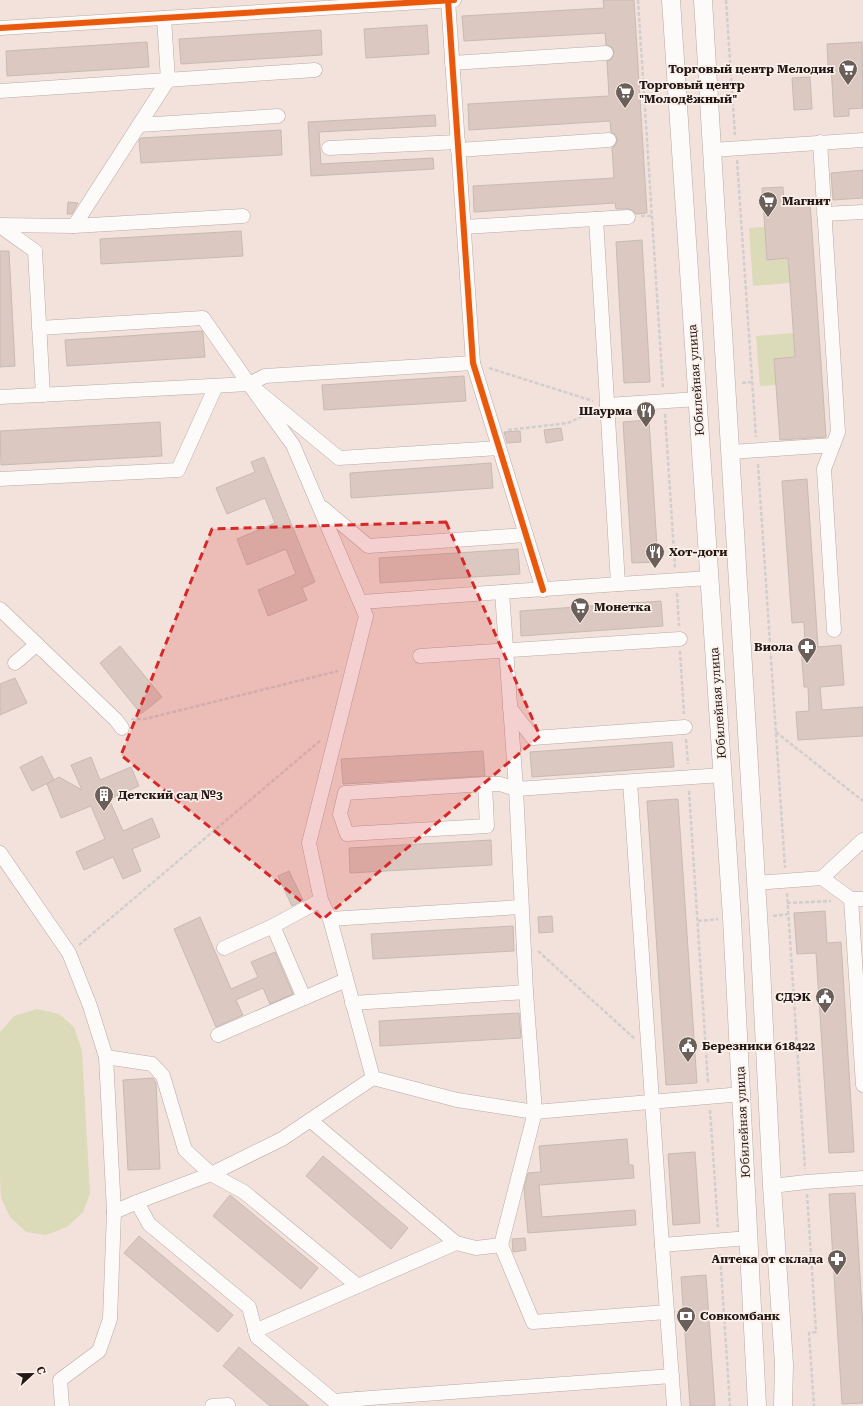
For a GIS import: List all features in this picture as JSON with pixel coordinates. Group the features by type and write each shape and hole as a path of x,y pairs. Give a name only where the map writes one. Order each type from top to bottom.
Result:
{"main road":[{"name":"Юбилейная улица","path":"671,0 723,775 742,1094 757,1406"},
{"path":"703,0 731,452 772,1186 784,1364 783,1406"}],"street":[{"path":"448,0 473,363 543,590"},
{"path":"0,28 454,0"},
{"path":"74,226 168,80 164,18"},
{"path":"452,62 606,53"},
{"path":"0,91 315,70"},
{"path":"139,125 278,116"},
{"path":"329,148 458,146 609,140"},
{"path":"712,150 863,140"},
{"path":"820,142 838,432 824,469 834,630"},
{"path":"824,214 863,212"},
{"path":"0,226 74,226 243,216"},
{"path":"464,227 628,217"},
{"path":"596,219 618,584"},
{"path":"0,226 35,251 43,394"},
{"path":"39,328 203,318 292,445 320,506 366,616 309,843 321,900 330,919 373,1078"},
{"path":"0,397 249,384 265,376 473,363"},
{"path":"249,384 339,458 499,448"},
{"path":"0,479 178,470 216,386"},
{"path":"607,405 698,399"},
{"path":"731,452 833,445"},
{"path":"320,506 368,546 526,535"},
{"path":"361,602 709,578"},
{"path":"502,592 516,790 522,937 535,1112 501,1245 533,1322 667,1312"},
{"path":"0,609 119,724"},
{"path":"420,656 680,639"},
{"path":"15,663 37,644"},
{"path":"510,708 533,738 685,727"},
{"path":"485,784 488,826 347,834 340,814 345,793 485,784 500,784 516,790 723,775"},
{"path":"630,782 651,1102 674,1406"},
{"path":"316,816 340,814"},
{"path":"822,878 863,840"},
{"path":"0,853 69,953 90,1006 106,1057 114,1212 110,1318 99,1352 60,1380 62,1406"},
{"path":"756,882 822,878 857,899 863,1085"},
{"path":"224,948 273,926 321,900"},
{"path":"330,919 521,907"},
{"path":"273,926 304,998"},
{"path":"218,1035 346,980"},
{"path":"352,1003 526,992"},
{"path":"106,1057 152,1064 163,1076 185,1150 211,1174 244,1192 358,1286"},
{"path":"114,1212 211,1174 282,1139 373,1078 457,1100 535,1112 742,1094"},
{"path":"310,1120 456,1243 476,1248 501,1245"},
{"path":"772,1186 863,1178"},
{"path":"137,1202 149,1224 248,1307 257,1337 334,1401 357,1403 672,1376"},
{"path":"662,1245 749,1238"},
{"path":"255,1331 456,1243"},
{"path":"212,1406 228,1405"}],"path":[{"path":"638,0 730,1406"},
{"path":"726,0 816,1332 809,1333 814,1406"},
{"path":"473,363 607,405"},
{"path":"494,431 568,423 607,405"},
{"path":"119,724 145,719 354,667"},
{"path":"776,732 863,801"},
{"path":"69,953 322,739"},
{"path":"787,903 857,899"},
{"path":"522,937 648,1052"}],"highlighted area":[{"path":"446,522 540,736 323,919 121,755 212,529"}],"green space":[{"path":"765,227 767,260 788,258 790,283 753,286 749,228"},
{"path":"793,333 795,357 776,385 760,386 756,336"},
{"path":"37,1009 59,1014 74,1027 82,1051 90,1194 83,1212 67,1227 46,1235 26,1232 10,1217 1,1198 0,1176 0,1032 14,1016"}],"building":[{"path":"603,0 634,0 647,213 636,214 632,210 628,209 616,209 615,203 474,212 473,186 614,178 612,148 616,144 617,140 616,135 611,132 610,121 469,130 468,104 609,96 607,61 611,60 614,53 613,48 606,45 605,33 464,41 462,16 604,8"},
{"path":"427,25 429,54 366,58 364,29"},
{"path":"321,30 322,55 181,64 179,39"},
{"path":"147,42 149,67 7,76 6,51"},
{"name":"Торговый центр Мелодия","path":"862,42 863,108 849,109 849,116 834,117 831,65 828,65 827,44"},
{"path":"810,77 812,109 794,110 792,78"},
{"path":"435,115 436,126 319,132 321,164 433,158 434,169 311,176 308,122"},
{"path":"281,130 282,155 141,163 139,140 141,138"},
{"path":"863,170 863,198 833,200 831,173"},
{"path":"783,187 784,204 810,202 826,437 780,440 774,359 795,357 790,283 788,258 767,260 762,188"},
{"path":"68,202 78,203 72,214 67,214"},
{"path":"241,231 243,256 101,264 100,239"},
{"path":"642,240 650,382 624,383 616,242"},
{"path":"0,251 9,251 15,366 0,367"},
{"path":"202,331 205,357 67,366 65,340"},
{"path":"464,376 466,401 324,410 322,385"},
{"path":"649,420 658,562 632,563 623,422"},
{"path":"160,422 162,456 1,465 0,431"},
{"path":"561,428 563,440 546,443 544,430"},
{"path":"520,431 521,442 507,443 504,432"},
{"path":"264,457 315,582 302,588 307,600 268,616 258,590 296,574 286,549 247,565 237,539 275,523 265,498 227,514 216,488 255,472 251,462"},
{"path":"491,463 493,488 351,498 350,473"},
{"path":"807,479 818,647 841,645 844,685 820,687 822,710 863,707 863,736 798,740 796,712 809,711 808,687 804,687 801,648 805,647 804,622 792,623 782,481"},
{"path":"518,549 520,574 380,583 379,558"},
{"path":"661,601 663,626 521,636 520,611"},
{"path":"120,646 162,697 141,714 100,663"},
{"path":"15,678 27,703 0,715 0,684"},
{"path":"672,742 674,767 532,777 530,752"},
{"path":"483,751 485,776 343,784 341,759"},
{"path":"42,756 54,780 32,791 20,767"},
{"name":"Детский сад №3","path":"91,757 100,780 131,767 139,786 109,799 123,831 152,818 160,837 132,849 141,871 123,879 113,857 84,870 76,852 105,839 91,806 61,818 47,784 59,777 82,790 71,765"},
{"path":"678,799 697,1083 666,1085 647,801"},
{"path":"491,840 492,865 350,873 349,848"},
{"path":"289,871 303,900 292,906 278,876"},
{"path":"825,911 827,943 841,942 854,1152 829,1153 816,953 797,954 794,913"},
{"path":"552,916 553,932 539,933 538,917"},
{"path":"200,917 231,989 258,977 251,962 275,952 293,994 270,1004 263,988 236,1000 243,1015 216,1027 174,929"},
{"path":"513,926 514,951 373,959 371,934"},
{"path":"519,1013 521,1038 380,1046 379,1021"},
{"path":"153,1078 156,1083 160,1169 128,1170 123,1080"},
{"path":"627,1139 629,1165 633,1165 634,1178 539,1185 542,1217 635,1210 636,1225 528,1233 524,1188 528,1173 541,1172 539,1146"},
{"path":"695,1152 700,1223 673,1225 668,1154"},
{"path":"323,1156 408,1228 391,1249 306,1176"},
{"path":"855,1193 863,1327 863,1403 842,1404 829,1194"},
{"path":"230,1195 318,1268 301,1289 213,1216"},
{"path":"139,1236 233,1315 218,1332 124,1253"},
{"path":"525,1238 526,1250 513,1252 512,1239"},
{"path":"706,1275 715,1406 690,1406 681,1277"},
{"path":"239,1347 309,1406 270,1406 223,1366"}],"cycle path":[{"path":"448,0 473,363 543,590"},
{"path":"0,28 454,0"}],"place":[{"name":"Торговый центр Мелодия","path":"848,86"},
{"name":"Торговый центр \"Молодёжный\"","path":"625,109"},
{"name":"Магнит","path":"768,218"},
{"name":"Шаурма","path":"646,428"},
{"name":"Хот-доги","path":"655,569"},
{"name":"Монетка","path":"580,624"},
{"name":"Виола","path":"807,664"},
{"name":"Детский сад №3","path":"104,812"},
{"name":"СДЭК","path":"825,1014"},
{"name":"Березники 618422","path":"688,1063"},
{"name":"Аптека от склада","path":"837,1276"},
{"name":"Совкомбанк","path":"686,1333"}]}
